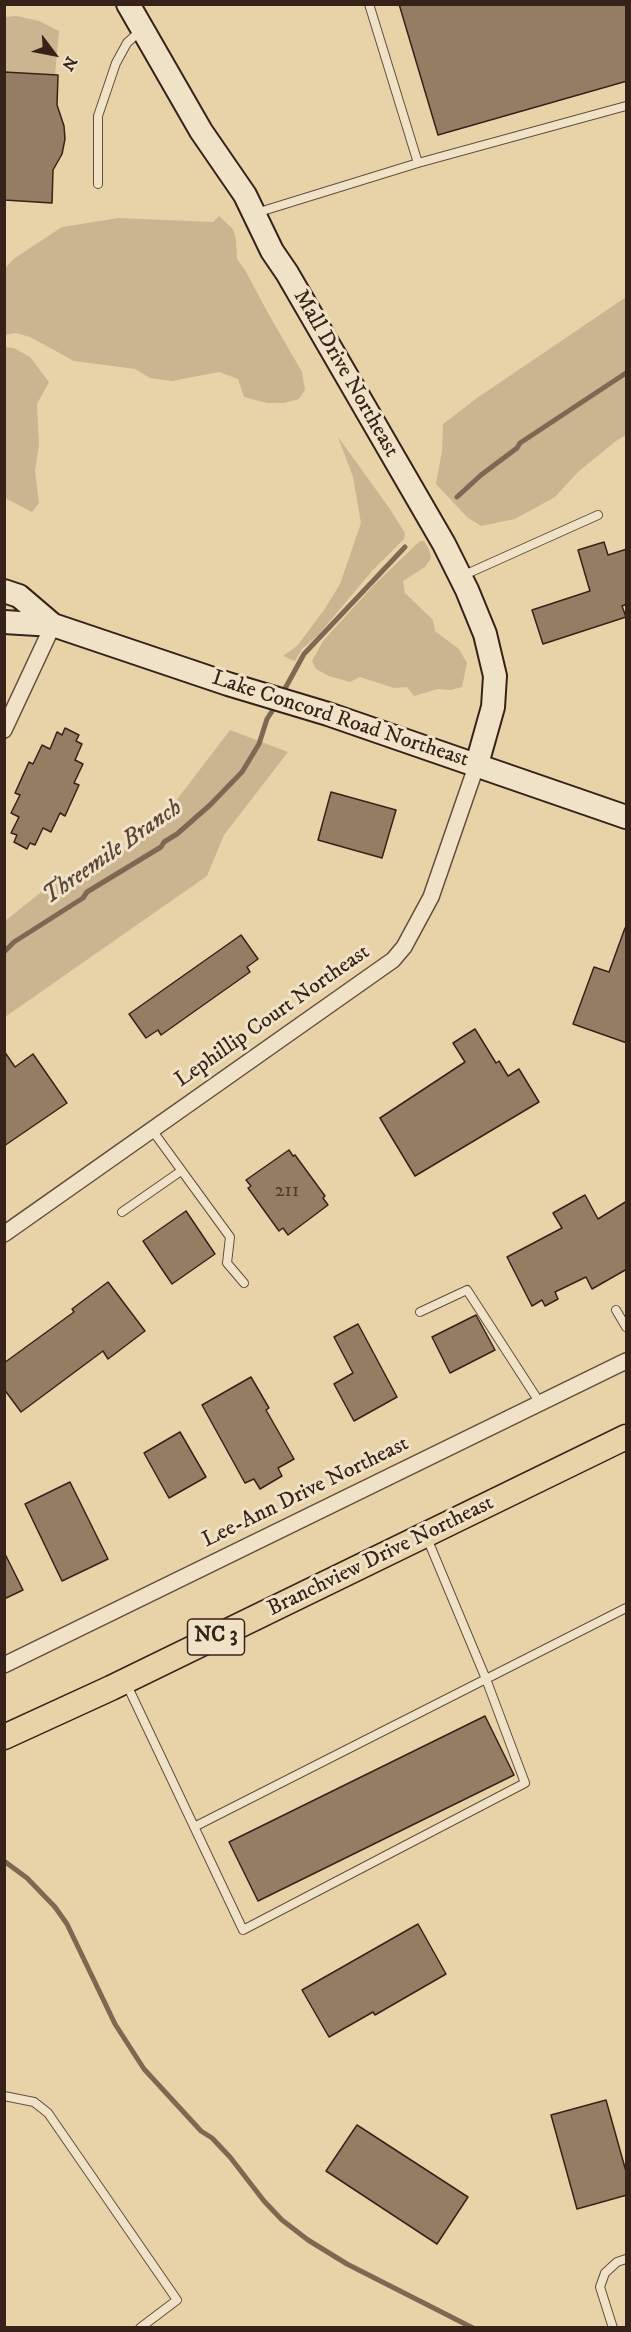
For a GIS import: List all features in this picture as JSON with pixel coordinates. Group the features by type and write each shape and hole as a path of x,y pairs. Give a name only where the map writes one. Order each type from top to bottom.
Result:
{"main road":[{"name":"Branchview Drive Northeast","path":"4,1737 125,1681 627,1437"}],"street":[{"name":"Mall Drive Northeast","path":"128,4 201,131 255,213 272,251 444,544 460,577 485,634 495,675 493,706 477,764"},
{"name":"Lake Concord Road Northeast","path":"4,591 19,596 53,625"},
{"name":"Lake Concord Road Northeast","path":"4,622 53,625 251,691 328,714 627,817"},
{"path":"4,730 53,625"},
{"name":"Lephillip Court Northeast","path":"4,1234 393,960 404,947 431,897 477,764"},
{"name":"Lee-Ann Drive Northeast","path":"4,1665 627,1360"}],"lane":[{"path":"369,4 418,163"},
{"path":"98,184 98,116 116,63 127,43 142,29"},
{"path":"255,213 418,163 627,106"},
{"path":"460,577 598,514"},
{"path":"152,1130 230,1237 227,1263 244,1284"},
{"path":"122,1212 181,1171"},
{"path":"420,1312 467,1290 540,1403"},
{"path":"616,1310 627,1328"},
{"path":"125,1681 243,1930 525,1783 486,1679 426,1535"},
{"path":"194,1827 627,1608"},
{"path":"4,2096 34,2102 48,2113 177,2300 140,2328"},
{"path":"613,2328 600,2287 605,2273 617,2262 627,2259"}],"shaded area":[{"path":"17,16 39,21 59,31 55,75 5,72 4,17"},
{"path":"219,216 233,229 237,259 302,372 305,390 299,399 284,403 267,403 244,397 238,379 219,372 172,381 150,378 135,369 74,361 30,337 16,333 5,335 5,268 15,258 62,227 118,218 213,222"},
{"path":"626,297 626,435 578,472 555,497 515,519 481,526 467,517 436,484 442,451 443,424 477,398"},
{"path":"5,347 14,348 30,357 49,382 37,404 39,444 35,471 39,503 32,512 5,498"},
{"path":"338,437 390,509 405,533 404,539 372,571 319,634 302,649 295,661 283,656 297,646 340,584 361,523 353,477"},
{"path":"420,541 424,541 431,558 425,567 403,581 405,593 433,620 435,631 459,649 467,663 462,687 451,690 438,689 414,696 407,687 394,688 360,677 350,682 329,676 316,669 312,661 323,641 374,585"},
{"path":"230,730 288,752 224,835 207,876 5,1017 5,921 55,881 121,853 175,802"}],"building":[{"path":"399,4 627,4 627,81 438,135"},
{"path":"4,72 58,75 57,105 64,126 65,139 62,154 53,170 52,203 4,200"},
{"path":"604,542 608,555 627,549 627,604 622,606 626,617 543,644 532,610 590,591 578,550"},
{"path":"65,728 79,735 76,741 82,744 75,760 83,764 74,783 79,785 65,816 60,813 51,832 43,828 35,845 30,843 27,849 14,842 17,835 11,833 19,817 11,813 20,795 15,793 29,762 33,764 42,745 50,749 57,732 62,735"},
{"path":"331,792 396,810 382,858 318,840"},
{"path":"625,928 627,929 627,1043 573,1024 594,967 609,972"},
{"path":"241,935 258,959 247,967 250,972 161,1035 158,1030 146,1038 129,1014"},
{"path":"475,1029 496,1063 499,1061 508,1076 519,1069 539,1102 415,1176 380,1118 465,1062 453,1043"},
{"path":"4,1051 15,1067 33,1054 67,1103 4,1146"},
{"path":"289,1150 325,1196 323,1198 328,1205 288,1235 283,1228 279,1231 248,1188 251,1186 246,1180"},
{"path":"585,1195 598,1219 627,1201 627,1269 592,1289 586,1277 555,1292 558,1299 545,1306 542,1300 532,1306 507,1257 562,1228 553,1213"},
{"path":"186,1211 215,1254 172,1284 143,1241"},
{"path":"108,1282 145,1331 108,1359 103,1351 21,1412 4,1389 4,1363 74,1312 72,1309"},
{"path":"476,1315 495,1350 450,1373 432,1337"},
{"path":"358,1324 397,1397 354,1421 334,1384 353,1373 334,1337"},
{"path":"251,1377 269,1408 266,1410 294,1459 278,1468 282,1476 260,1489 254,1479 245,1483 202,1405"},
{"path":"180,1432 206,1477 169,1498 144,1453"},
{"path":"70,1482 108,1559 62,1581 25,1504"},
{"path":"4,1552 23,1590 4,1599"},
{"path":"485,1716 514,1775 258,1901 229,1842"},
{"path":"418,1924 446,1974 375,2015 373,2012 329,2037 302,1990"},
{"path":"606,2100 627,2175 627,2195 577,2209 551,2115"},
{"path":"357,2125 468,2197 437,2244 326,2171"}],"waterway":[{"name":"Threemile Branch","path":"457,497 481,475 517,448 520,443 626,373"},
{"name":"Threemile Branch","path":"282,694 304,654 405,547"},
{"name":"Threemile Branch","path":"4,952 14,942 83,898 87,892 161,847 164,842 177,834 210,805 242,772 259,744 267,719 276,705"},
{"path":"4,1861 27,1878 55,1907 67,1924 115,2024 144,2069 201,2131 212,2138 230,2157 282,2220 308,2240 347,2264 473,2328"}]}
